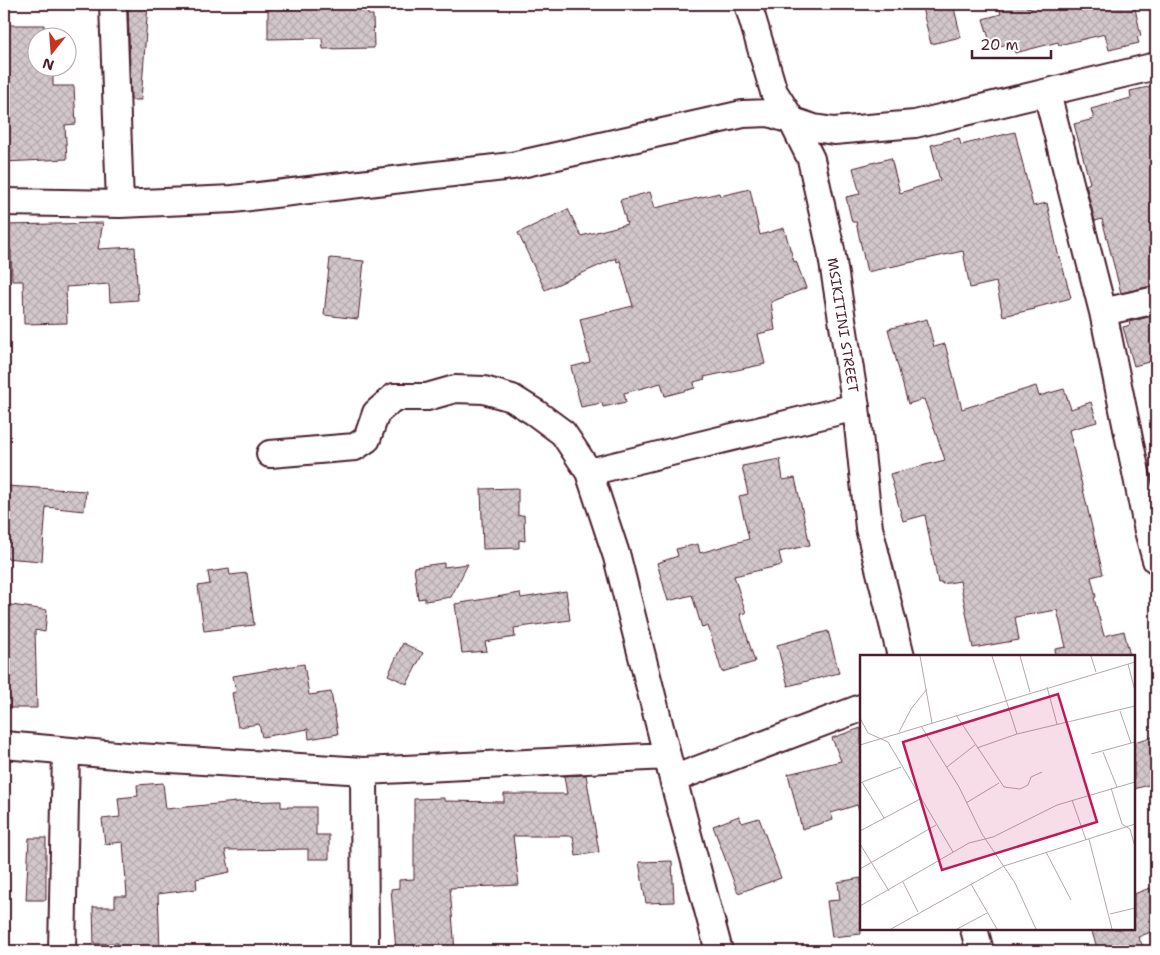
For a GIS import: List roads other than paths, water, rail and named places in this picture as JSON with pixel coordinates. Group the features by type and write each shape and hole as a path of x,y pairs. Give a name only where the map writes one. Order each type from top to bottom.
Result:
{"street":[{"path":"113,4 120,204"},
{"name":"MSIKITINI STREET","path":"748,4 774,92 791,119 811,158 831,250 856,408 869,528 901,655"},
{"path":"4,202 120,204 233,199 512,166 743,114 768,113 814,128 834,131 915,124 1156,66"},
{"path":"1047,93 1103,312 1152,530 1156,560"},
{"path":"1103,312 1156,300"},
{"path":"270,454 355,447 367,439 376,414 394,398 427,397 455,389 484,390 512,398 563,433 589,472 617,557 670,768 719,951"},
{"path":"589,472 856,408"},
{"path":"4,744 66,751 364,771 670,768 860,708"},
{"path":"62,951 66,751"},
{"path":"364,771 365,951"},
{"path":"974,930 980,951"}]}
